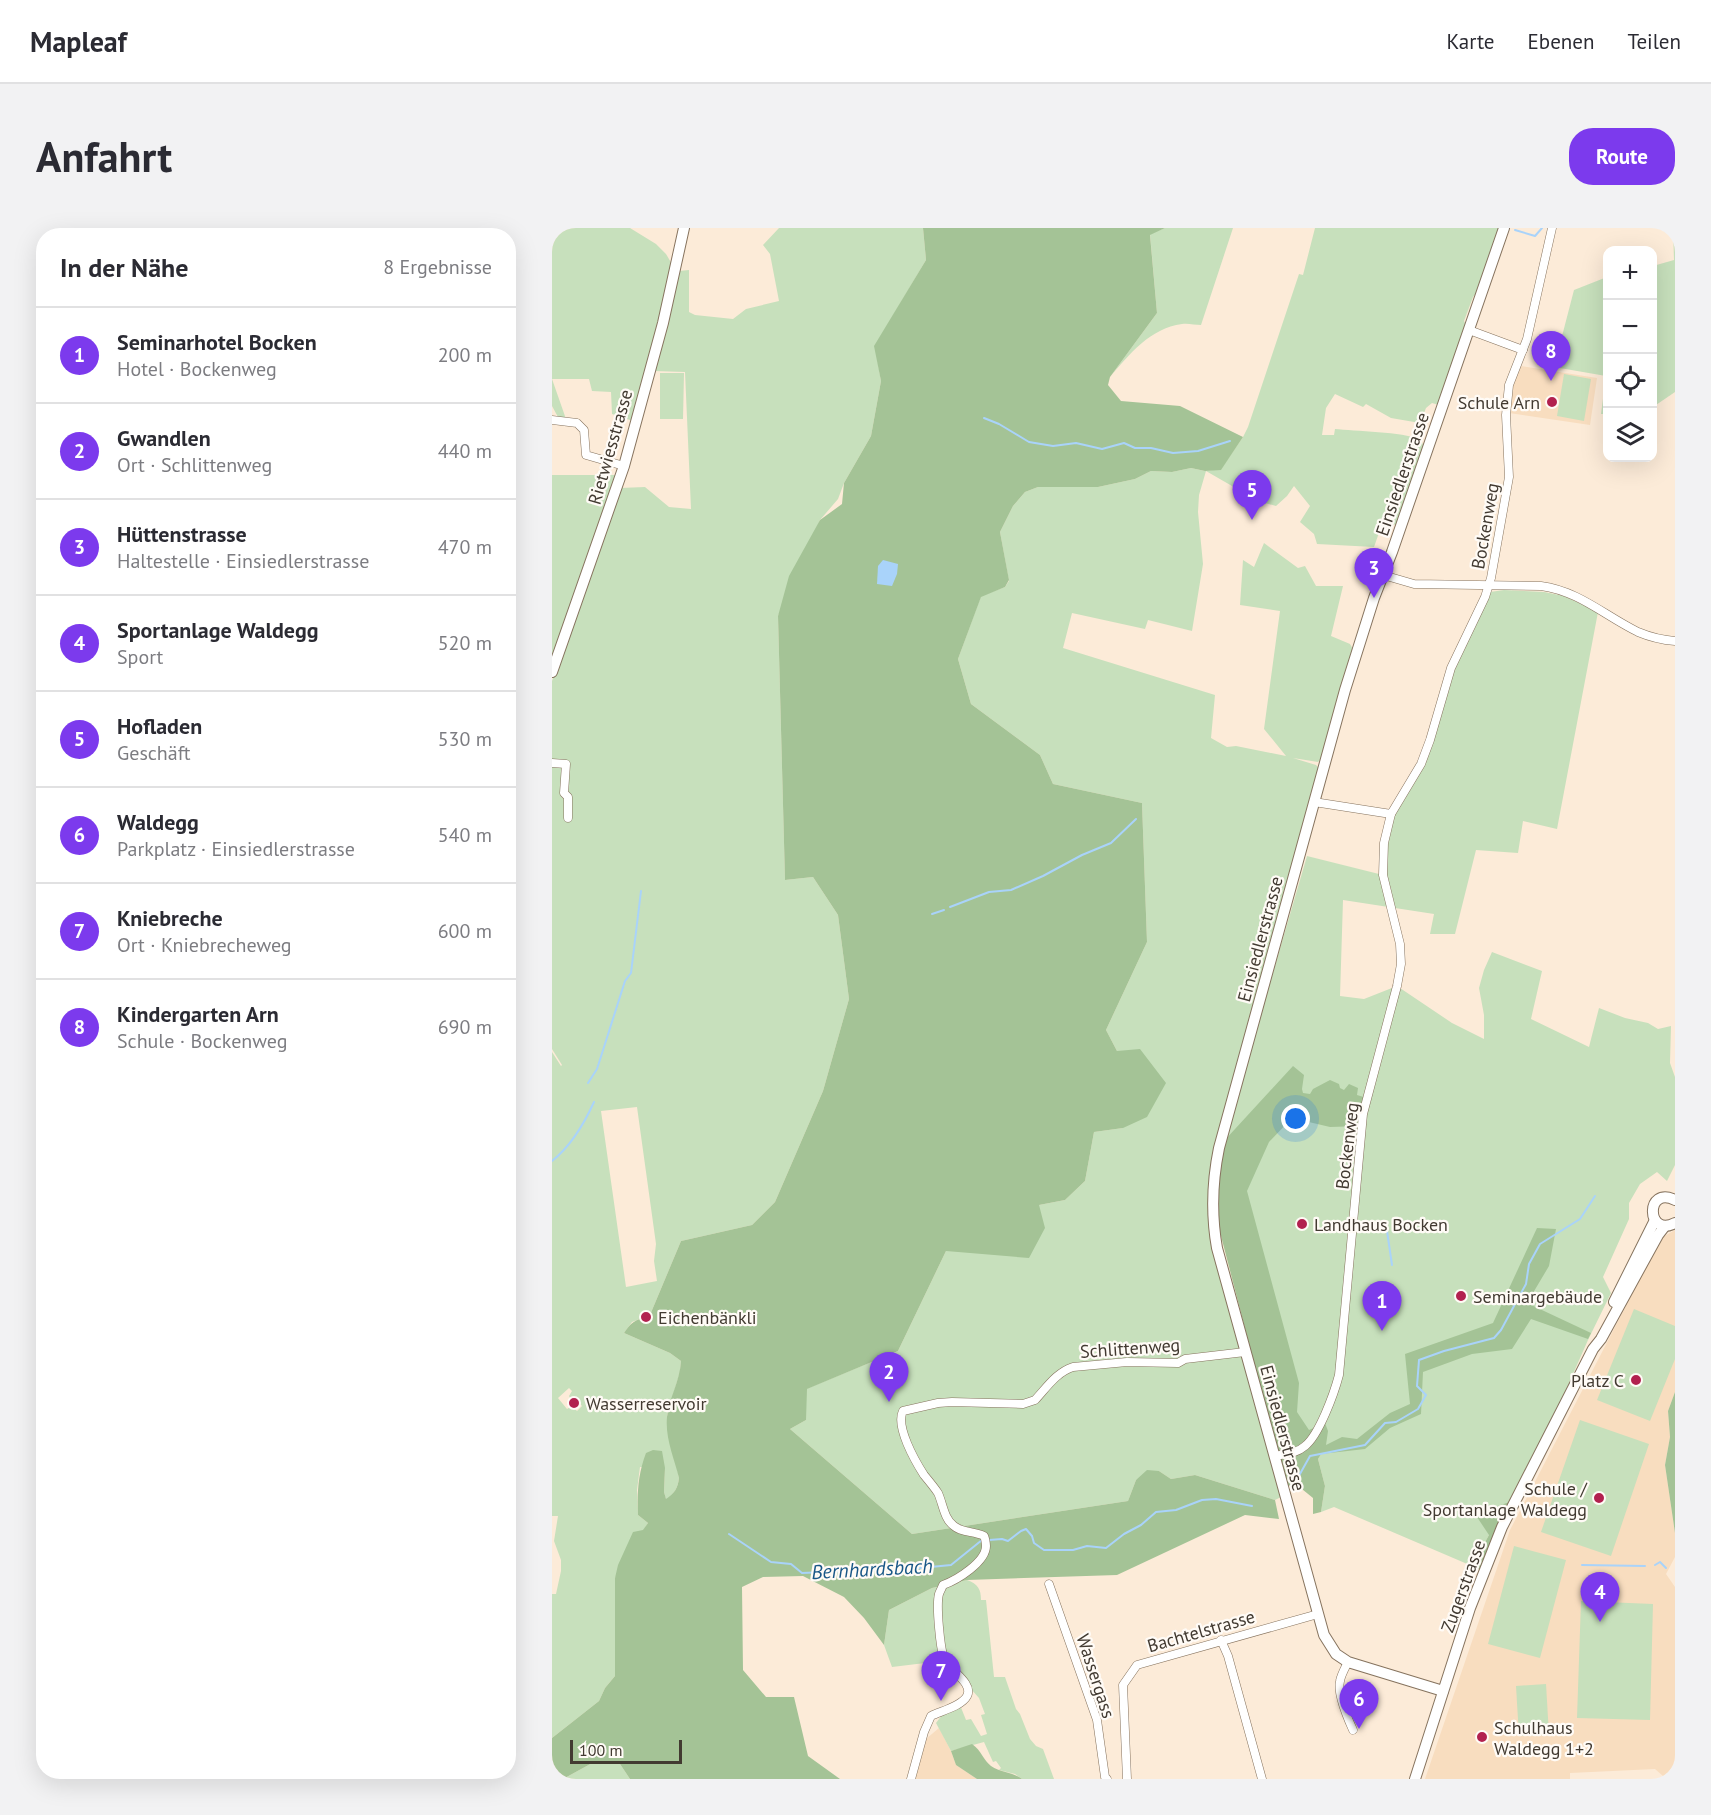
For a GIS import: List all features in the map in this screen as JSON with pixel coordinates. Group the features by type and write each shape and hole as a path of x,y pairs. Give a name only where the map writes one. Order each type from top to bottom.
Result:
{"street":[{"name":"Rietwiesstrasse","path":"552,672 624,466 663,323 684,228"},
{"name":"Einsiedlerstrasse","path":"1443,1691 1341,1659 1331,1649 1324,1635 1217,1248 1213,1215 1213,1182 1219,1148 1345,690 1504,228"},
{"name":"Bockenweg","path":"1274,1456 1296,1452 1312,1440 1336,1388 1339,1375 1363,1114 1401,964 1400,944 1383,875 1384,843 1391,814 1421,764 1451,668 1489,586 1509,477 1507,395 1537,303 1552,228"},
{"path":"1469,330 1523,350"},
{"path":"552,420 578,423 584,430 586,455 624,466"},
{"path":"1383,575 1414,584 1541,586 1559,590 1598,608 1640,633 1675,641"},
{"path":"552,763 566,764 564,793 568,797 568,818"},
{"path":"1314,802 1391,814"},
{"name":"Zugerstrasse","path":"1593,1349 1596,1337 1655,1220 1652,1212 1654,1203 1661,1198 1673,1196"},
{"name":"Zugerstrasse","path":"1416,1779 1470,1608 1502,1527 1593,1349 1601,1339 1658,1236 1670,1225 1655,1220"},
{"name":"Schlittenweg","path":"911,1779 924,1732 931,1716 961,1702 967,1698 969,1692 968,1686 944,1658 938,1608 939,1595 943,1585 972,1568 985,1552 987,1545 984,1536 977,1532 960,1531 948,1520 938,1492 923,1473 901,1427 900,1417 903,1411 938,1403 1023,1404 1035,1400 1059,1374 1073,1367 1127,1362 1178,1363 1185,1359 1245,1352"},
{"name":"Wassergass","path":"1049,1584 1097,1720 1107,1779"},
{"name":"Bachtelstrasse","path":"1127,1779 1123,1685 1137,1665 1318,1614"},
{"path":"1221,1640 1228,1656 1262,1779"},
{"path":"1348,1662 1339,1687 1353,1730"}],"shaded area":[{"name":"Schule Arn","path":"1521,366 1597,378 1590,425 1509,413 1511,390"},
{"name":"Schule / Sportanlage Waldegg","path":"1675,1230 1675,1392 1668,1411 1670,1437 1665,1465 1675,1533 1675,1557 1666,1574 1675,1587 1675,1779 1663,1779 1663,1776 1655,1769 1570,1773 1570,1779 1425,1779 1510,1530 1661,1238"},
{"path":"939,1728 956,1765 977,1779 915,1779 926,1739"}],"green space":[{"path":"552,228 630,228 656,244 666,254 676,271 636,422 612,414 611,392 592,391 589,379 552,379"},
{"path":"779,228 923,228 926,260 875,346 881,381 871,436 844,483 838,499 820,520 778,616 785,880 813,877 838,915 849,999 823,1091 775,1202 752,1225 681,1241 650,1315 632,1322 624,1333 670,1353 681,1361 667,1415 679,1478 675,1490 666,1500 665,1468 640,1467 637,1490 638,1515 648,1523 615,1578 615,1676 605,1688 599,1701 552,1738 552,1594 556,1594 561,1560 554,1541 558,1516 552,1516 552,1052 562,1065 552,1049 552,681 620,488 645,487 669,507 691,509 685,372 654,371 679,271 689,270 689,312 695,315 733,319 746,309 779,301 770,254 763,245","holes":["637,1107 656,1244 654,1261 657,1281 626,1287 601,1111","569,1388 572,1391 570,1398 573,1396 582,1406 577,1411 572,1406 567,1409 558,1398"]},
{"path":"923,228 1165,228 1150,235 1157,313 1110,377 1108,385 1121,401 1180,406 1243,437 1221,470 1205,471 1191,468 1172,472 1151,471 1135,479 1098,487 1038,487 1025,492 1013,506 1000,532 1009,580 1005,587 981,597 958,659 971,704 1040,755 1053,784 1142,803 1147,942 1106,1030 1117,1051 1140,1049 1166,1083 1147,1117 1123,1128 1094,1132 1085,1181 1065,1200 1039,1205 1045,1228 1029,1258 946,1251 898,1351 807,1389 806,1420 790,1429 912,1534 1128,1501 1136,1480 1147,1470 1159,1471 1171,1479 1195,1475 1275,1500 1279,1519 1245,1515 1117,1575 967,1580 932,1588 889,1610 884,1645 864,1618 844,1597 803,1576 763,1577 742,1587 743,1670 766,1697 794,1697 808,1756 840,1779 630,1779 620,1764 594,1762 563,1779 552,1779 552,1738 599,1701 605,1688 615,1676 615,1578 618,1565 633,1532 643,1530 648,1523 638,1515 638,1491 646,1453 653,1450 662,1451 666,1499 675,1490 679,1478 669,1440 667,1417 681,1361 670,1353 624,1333 635,1321 650,1315 681,1241 752,1225 775,1202 823,1091 849,999 838,915 813,877 785,880 778,616 789,576 820,520 842,504 844,483 871,436 881,381 874,346 926,260"},
{"path":"1165,228 1233,228 1201,325 1182,324 1160,331 1141,344 1110,377 1157,313 1150,234"},
{"path":"1315,228 1500,228 1479,290 1473,297 1464,321 1466,325 1439,405 1432,403 1426,408 1420,423 1391,418 1366,404 1363,407 1335,394 1326,408 1322,435 1334,435 1335,429 1378,432 1411,437 1422,443 1424,447 1398,524 1381,527 1374,547 1317,544 1314,534 1300,522 1310,506 1294,486 1276,506 1258,501 1206,471 1199,495 1198,512 1203,564 1192,631 1148,620 1145,629 1072,613 1063,648 1215,695 1211,738 1227,747 1236,746 1286,756 1264,729 1280,611 1240,605 1243,560 1254,567 1264,543 1298,568 1305,566 1316,586 1343,586 1331,636 1350,644 1354,651 1322,758 1318,762 1293,758 1319,768 1209,1209 1285,1495 1275,1500 1195,1475 1171,1479 1159,1471 1136,1480 1128,1501 912,1534 790,1429 806,1420 806,1389 898,1351 946,1251 1039,1205 1065,1200 1085,1181 1094,1132 1123,1128 1117,1051 1106,1030 1147,942 1142,803 1053,784 1040,755 971,704 958,659 981,596 1005,587 1009,581 1000,532 1013,506 1025,492 1038,487 1098,487 1135,479 1151,471 1172,472 1191,468 1205,471 1221,469 1248,427 1299,274 1303,275"},
{"path":"1673,228 1675,228 1675,392 1657,404 1657,265 1674,260"},
{"path":"1603,279 1603,375 1554,367 1574,290"},
{"path":"660,373 684,373 683,419 660,419"},
{"path":"1564,374 1591,379 1584,421 1557,416"},
{"path":"552,379 566,419 558,417 552,406"},
{"path":"552,475 621,475 552,672"},
{"path":"1504,590 1544,592 1564,596 1598,612 1557,829 1523,821 1518,853 1476,850 1455,934 1430,934 1434,914 1343,900 1340,996 1364,999 1397,986 1452,1023 1484,1039 1484,1015 1479,988 1492,952 1542,971 1531,1019 1589,1047 1599,1008 1625,1018 1648,1023 1658,1029 1671,1026 1670,1063 1675,1077 1675,1165 1667,1181 1657,1172 1640,1184 1629,1203 1629,1219 1603,1277 1611,1293 1518,1499 1489,1535 1472,1566 1334,1507 1321,1512 1325,1486 1318,1459 1320,1455 1284,1466 1224,1141 1307,856 1383,875 1386,873 1387,844 1395,814 1412,786 1452,672 1490,592"},
{"path":"1293,1066 1304,1075 1303,1093 1310,1094 1313,1089 1330,1080 1339,1084 1344,1090 1349,1084 1358,1088 1357,1095 1367,1098 1362,1126 1330,1127 1292,1118 1269,1142 1247,1191 1299,1383 1297,1412 1309,1430 1325,1423 1328,1431 1326,1445 1342,1437 1357,1439 1390,1413 1410,1404 1405,1354 1493,1323 1537,1228 1556,1229 1549,1266 1527,1303 1591,1333 1588,1339 1531,1319 1512,1349 1472,1354 1423,1372 1421,1414 1390,1428 1365,1449 1321,1454 1318,1459 1325,1486 1321,1512 1313,1514 1313,1498 1297,1485 1286,1486 1214,1209 1224,1141"},
{"name":"Platz C","path":"1634,1309 1675,1326 1675,1359 1650,1421 1597,1400"},
{"path":"1675,1392 1675,1533 1665,1465 1670,1437 1668,1411"},
{"path":"1580,1420 1649,1444 1611,1556 1541,1532"},
{"path":"1518,1499 1488,1573 1472,1566 1489,1535 1475,1514"},
{"path":"1514,1546 1566,1560 1540,1658 1488,1644"},
{"path":"967,1580 978,1587 981,1600 986,1600 994,1677 1005,1677 1030,1739 1036,1746 1043,1749 1054,1779 1022,1779 1015,1774 999,1770 1001,1768 996,1761 993,1762 984,1742 951,1751 936,1723 942,1715 960,1705 966,1720 971,1719 981,1736 987,1734 981,1715 985,1714 979,1698 944,1659 892,1667 884,1645 889,1610 932,1588"},
{"path":"1581,1601 1653,1604 1650,1720 1577,1718"},
{"path":"1546,1684 1549,1735 1519,1736 1516,1686"},
{"path":"972,1744 991,1766 1022,1779 977,1779 956,1765 951,1751"},
{"path":"594,1762 620,1764 630,1779 563,1779"}],"water":[{"path":"883,560 898,564 892,586 877,584 878,566"}],"waterway":[{"path":"1515,230 1535,236 1542,228"},
{"path":"984,418 1029,442 1053,446 1076,443 1102,449 1124,443 1135,448 1151,448 1173,453 1198,451 1230,441"},
{"path":"950,907 989,892 1011,890 1043,876 1082,855 1111,843 1136,819"},
{"path":"588,1083 597,1069 625,981 631,973 641,891"},
{"path":"932,914 944,910"},
{"path":"552,1161 576,1134 594,1102"},
{"path":"1296,1481 1310,1456 1365,1445 1385,1423 1396,1422 1418,1409 1426,1395 1417,1386 1419,1360 1494,1338 1501,1330 1526,1284 1529,1264 1540,1244 1580,1219 1595,1196"},
{"path":"1387,1231 1392,1265"},
{"name":"Bernhardsbach","path":"989,1540 1008,1541 1026,1529 1034,1543 1044,1550 1073,1550 1087,1546 1106,1548 1156,1512 1176,1510 1202,1500 1216,1499 1252,1506"},
{"name":"Bernhardsbach","path":"729,1534 771,1562 791,1564 802,1573 900,1570 951,1565 982,1540"},
{"path":"1655,1565 1660,1562 1666,1568"},
{"path":"1582,1565 1645,1566"}],"place":[{"name":"Kindergarten Arn","path":"1551,381"},
{"name":"Schule Arn","path":"1552,402"},
{"name":"Hofladen","path":"1252,520"},
{"name":"Hüttenstrasse","path":"1374,598"},
{"name":"Landhaus Bocken","path":"1302,1224"},
{"name":"Seminargebäude","path":"1461,1296"},
{"name":"Eichenbänkli","path":"646,1317"},
{"name":"Seminarhotel Bocken","path":"1382,1331"},
{"name":"Platz C","path":"1636,1380"},
{"name":"Gwandlen","path":"889,1402"},
{"name":"Wasserreservoir","path":"574,1403"},
{"name":"Schule / Sportanlage Waldegg","path":"1599,1498"},
{"name":"Sportanlage Waldegg","path":"1600,1622"},
{"name":"Kniebreche","path":"941,1701"},
{"name":"Waldegg","path":"1359,1729"},
{"name":"Schulhaus Waldegg 1+2","path":"1482,1737"}]}
